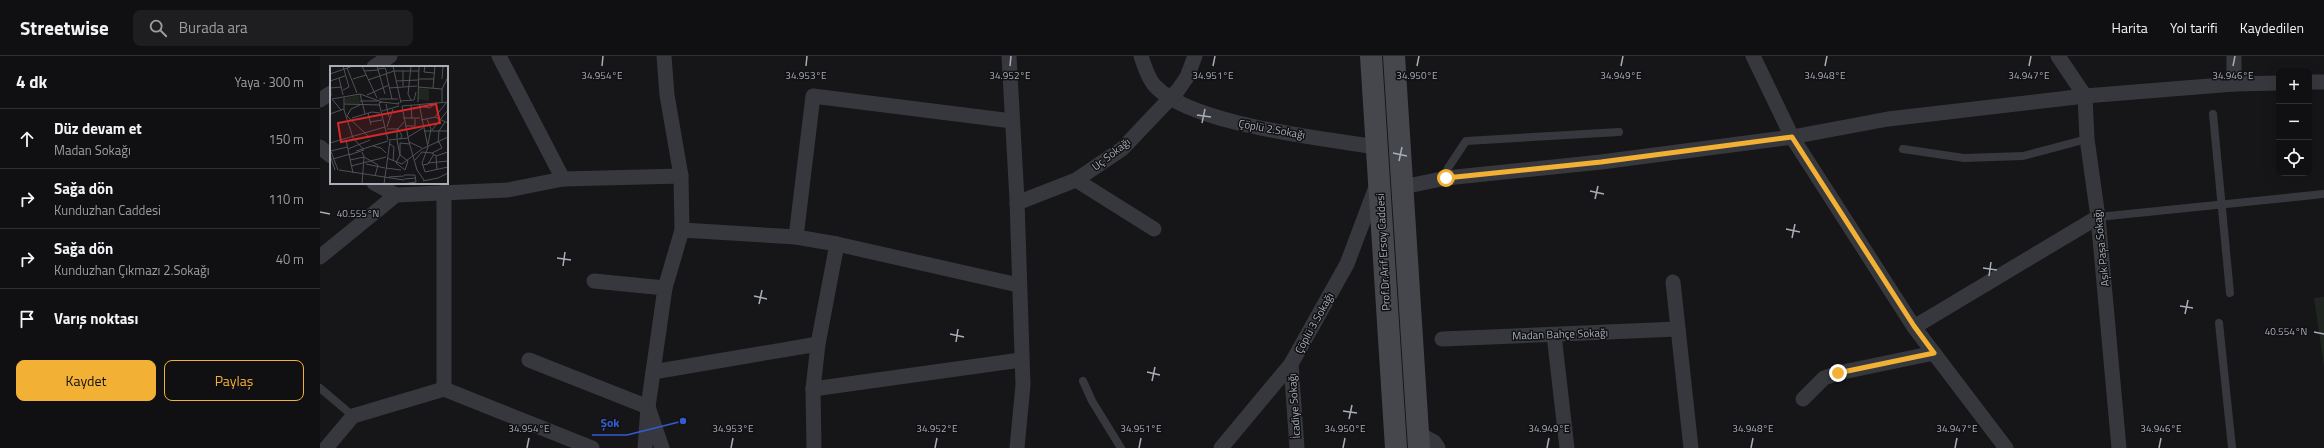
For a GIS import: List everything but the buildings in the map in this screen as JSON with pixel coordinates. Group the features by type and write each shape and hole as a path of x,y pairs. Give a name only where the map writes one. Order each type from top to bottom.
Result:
{"street":[{"path":"375,66 390,56"},
{"path":"499,56 562,179"},
{"path":"645,448 648,407 665,288 682,230 680,176 667,95 664,56"},
{"path":"1009,56 1017,203 1018,285 1023,385 1017,448"},
{"name":"Çöplü 2.Sokağı","path":"1140,56 1153,85 1170,98 1199,111 1241,124 1376,147"},
{"name":"Uç Sokağı","path":"1017,203 1076,180 1122,149 1170,98 1187,77 1195,56"},
{"name":"Prof.Dr.Arif Ersoy Caddesi","path":"1371,56 1396,448"},
{"path":"1394,56 1418,441 1434,442 1438,448"},
{"path":"2058,56 2085,96"},
{"path":"2234,56 2234,84"},
{"path":"1757,60 1792,137 1914,326 2006,448"},
{"path":"2312,82 2324,82"},
{"path":"1403,187 1446,178 1609,161 1792,137 1888,119 2085,96 2234,84 2276,83"},
{"path":"320,100 330,94"},
{"path":"796,237 813,96 1012,121"},
{"name":"Aşık Paşa Sokağı","path":"2085,96 2087,139 2098,217 2119,448"},
{"path":"320,147 330,155"},
{"path":"376,184 396,195 508,190 562,179 680,176"},
{"path":"1076,180 1154,229"},
{"name":"Çöplü 3.Sokağı","path":"1221,448 1291,364 1347,264 1378,180"},
{"path":"444,192 444,389"},
{"path":"320,257 396,195"},
{"path":"1914,326 2098,217"},
{"path":"682,230 796,237 837,244 1018,285"},
{"path":"814,448 813,389 818,344 837,244"},
{"path":"594,281 665,288"},
{"path":"1673,282 1691,448"},
{"name":"Madan Bahçe Sokağı","path":"1442,339 1678,329"},
{"path":"1554,335 1567,448"},
{"path":"654,372 818,344"},
{"path":"1803,399 1824,378 1838,373 1934,353"},
{"path":"529,360 648,407 662,448"},
{"path":"813,389 1021,360"},
{"name":"İcadiye Sokağı","path":"1291,364 1297,448"},
{"path":"326,448 353,416 444,389 592,448"}],"lane":[{"path":"2213,114 2230,293"},
{"path":"1446,178 1448,168 1466,141 1619,132"},
{"path":"1903,149 1964,158 2023,156 2087,139"},
{"path":"2098,217 2324,194"},
{"path":"2219,323 2232,448"},
{"path":"1083,381 1092,401 1120,448"},
{"path":"320,388 353,416"}],"shaded area":[{"path":"2324,297 2324,367 2314,298"}],"place":[{"name":"Şok","path":"683,421"}],"route":[{"path":"1446,178 1516,169 1601,162 1792,137 1914,326 1934,353 1838,373"}]}
